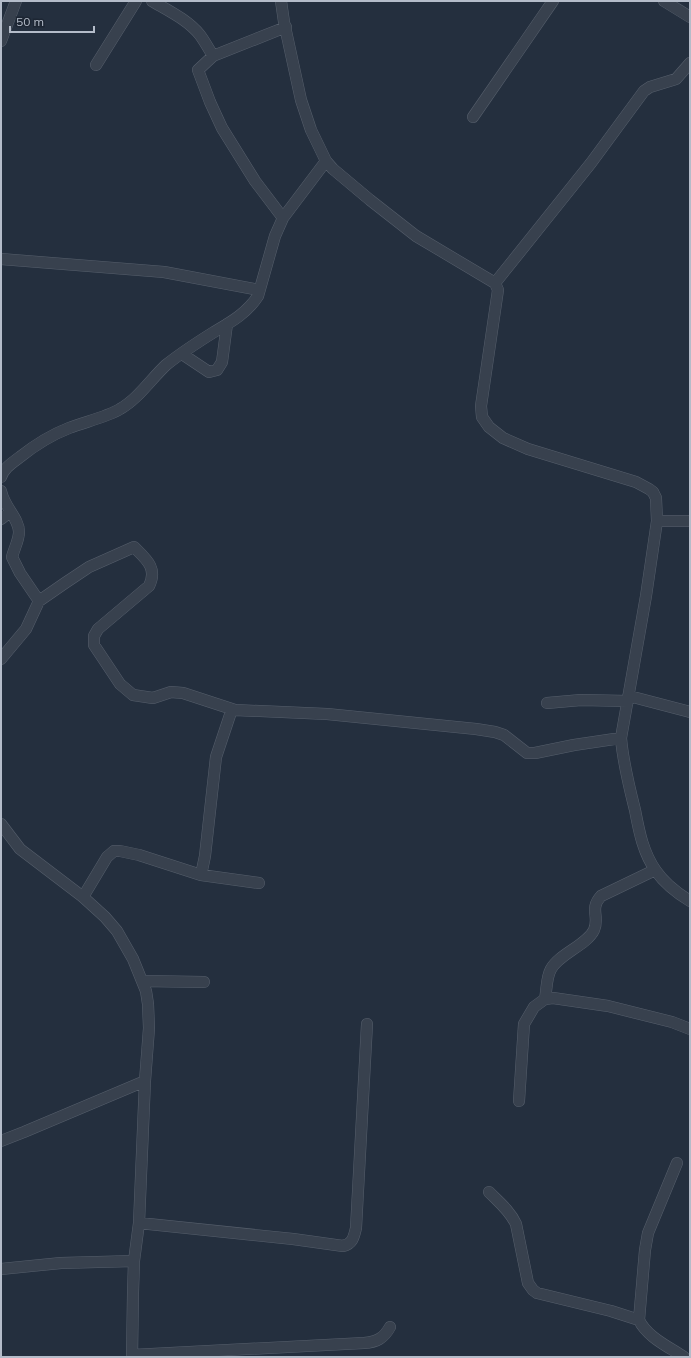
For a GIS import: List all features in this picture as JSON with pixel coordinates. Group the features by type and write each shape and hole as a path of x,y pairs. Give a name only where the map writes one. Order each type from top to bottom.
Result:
{"street":[{"path":"1,41 16,1"},
{"path":"96,65 136,1"},
{"path":"152,1 178,16 195,30 213,56"},
{"path":"281,1 284,22 302,100 311,130 326,161 333,169 370,200 416,236 495,283 498,290 481,406 482,416 489,427 503,438 528,449 636,482 649,489 656,498 657,521 646,596 621,738 625,768 641,839 655,870 676,892 690,901"},
{"path":"473,117 553,1"},
{"path":"664,1 690,17"},
{"path":"283,218 255,181 222,128 198,70 213,56 286,27"},
{"path":"495,283 591,163 644,91 650,87 676,79 690,63"},
{"path":"1,477 2,472 8,466 36,445 51,436 67,428 120,409 131,401 166,365 241,315 258,296 275,236 283,218 326,161"},
{"path":"1,259 164,272 259,290"},
{"path":"182,354 209,372 217,370 222,362 227,324"},
{"path":"1,491 10,512 18,521 19,533 12,557 20,573 39,602"},
{"path":"1,519 10,512"},
{"path":"657,521 690,521"},
{"path":"1,659 26,629 39,602 89,568 134,547 143,556 153,570 152,579 149,586 98,629 94,636 94,645 120,684 133,695 153,698 171,692 183,693 232,709 327,714 476,729 504,735 527,753 535,753 621,738"},
{"path":"547,703 628,698 690,712"},
{"path":"201,875 205,856 216,757 232,709"},
{"path":"1,824 20,849 83,897 117,931 126,946 146,991 149,1028 138,1223 134,1260 132,1356 364,1343 377,1341 383,1337 390,1327"},
{"path":"83,897 106,857 114,852 120,851 138,855 201,875 259,883"},
{"path":"545,999 547,979 551,968 558,960 584,941 594,931 596,922 596,902 601,896 655,870"},
{"path":"142,980 204,982"},
{"path":"519,1101 524,1024 534,1008 545,999 553,998 608,1006 676,1023 690,1030"},
{"path":"138,1223 293,1239 344,1246 349,1245 356,1228 367,1024"},
{"path":"1,1141 145,1081"},
{"path":"677,1163 648,1232 644,1250 639,1320 642,1326 652,1336 684,1357"},
{"path":"489,1192 505,1207 516,1224 528,1283 533,1290 537,1293 611,1311 639,1320"},
{"path":"1,1269 60,1263 134,1260"}]}
